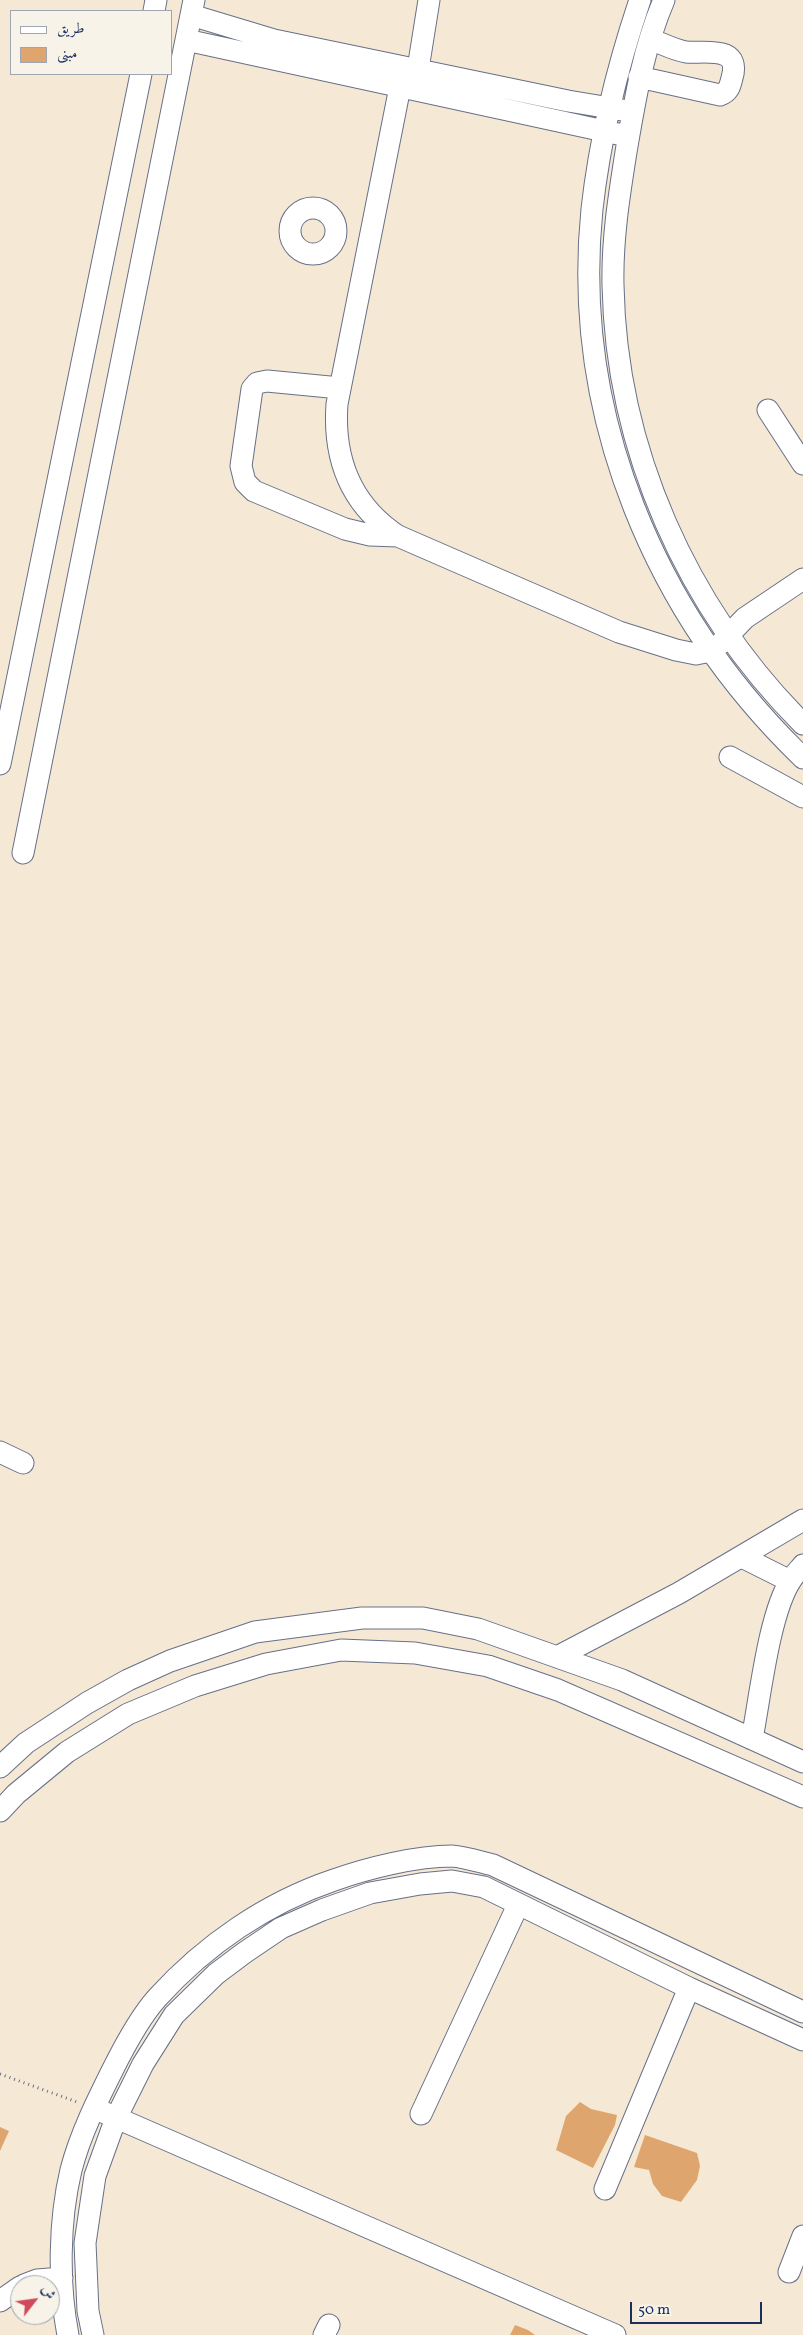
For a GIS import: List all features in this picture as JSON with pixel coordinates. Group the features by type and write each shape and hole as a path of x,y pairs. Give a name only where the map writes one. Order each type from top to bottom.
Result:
{"street":[{"path":"418,69 429,0"},
{"path":"640,0 622,51 609,108 592,209 590,247 592,323 602,399 620,473 649,545 686,615 755,708 803,758"},
{"path":"664,0 650,40 632,111 617,210 613,274 614,320 624,393 643,464 671,534 706,603 727,635 773,692 803,724"},
{"path":"23,853 193,7 274,40 568,101 632,111"},
{"path":"186,40 629,136"},
{"path":"640,77 720,95 728,90 734,72 730,58 713,51 685,52 650,40"},
{"path":"0,764 141,75"},
{"path":"400,87 340,388 336,421 337,437 347,477 358,500 370,514 398,536 619,632 696,654 711,650 720,644 745,618 803,579"},
{"path":"335,236 368,244"},
{"path":"340,388 267,381 257,383 252,389 241,466 244,482 254,491 332,525 370,535 398,536"},
{"path":"768,410 803,464"},
{"path":"730,757 803,797"},
{"path":"0,1452 22,1462"},
{"path":"556,1657 679,1593 803,1520"},
{"path":"742,1556 797,1573 780,1604 772,1635 752,1739"},
{"path":"0,1767 26,1743 128,1680 170,1661 255,1632 362,1618 423,1618 478,1629 622,1680 796,1758 775,1784"},
{"path":"0,1811 16,1794 67,1752 128,1714 195,1686 266,1664 342,1650 415,1653 488,1666 558,1690 803,1797"},
{"path":"68,2335 64,2314 61,2242 71,2170 94,2107 122,2052 156,1999 200,1956 270,1907 313,1887 363,1870 453,1856 493,1865 803,2012"},
{"path":"92,2335 88,2311 85,2243 95,2176 116,2118 143,2064 174,2014 216,1974 281,1928 322,1910 370,1893 452,1880 484,1887 689,1988 803,2040"},
{"path":"421,2114 518,1905"},
{"path":"605,2190 689,1988"},
{"path":"94,2107 615,2335"},
{"path":"788,2272 803,2236"},
{"path":"0,2301 10,2292"}],"path":[{"path":"0,2074 94,2107"}],"building":[{"path":"580,2102 591,2109 617,2115 615,2125 593,2168 556,2150 566,2116"},
{"path":"0,2127 9,2131 0,2151"},
{"path":"645,2135 697,2153 700,2166 697,2180 681,2202 662,2196 653,2184 649,2170 634,2167"},
{"path":"515,2325 528,2330 535,2335 510,2335"}]}
